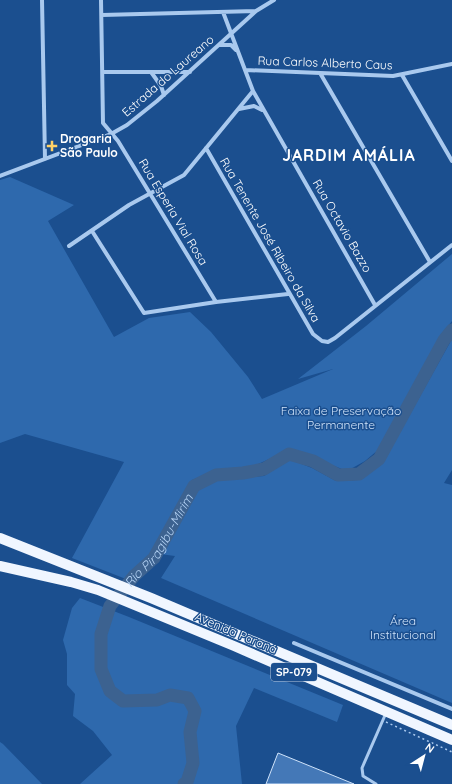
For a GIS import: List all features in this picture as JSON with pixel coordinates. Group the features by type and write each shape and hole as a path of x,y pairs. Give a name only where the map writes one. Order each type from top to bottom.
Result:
{"main road":[{"name":"Avenida Paraná","path":"0,538 151,598 452,725"},
{"name":"Avenida Paraná","path":"0,566 71,582 98,590 452,740"}],"street":[{"path":"42,0 45,159"},
{"name":"Rua Esperia Vial Rosa","path":"101,0 103,123 118,141 216,302"},
{"name":"Estrada do Laureano","path":"0,176 111,134 127,125 164,95 256,11 273,0"},
{"path":"102,15 256,11"},
{"name":"Rua Octavio Bazzo","path":"223,12 253,91 375,306"},
{"path":"220,45 231,45 237,50"},
{"name":"Rua Carlos Alberto Caus","path":"245,70 393,76 452,64"},
{"path":"103,72 190,72"},
{"path":"150,72 161,86 164,95"},
{"path":"320,73 430,262"},
{"path":"402,75 452,161"},
{"path":"69,246 129,206 184,175 253,91"},
{"path":"238,109 254,106 264,111"},
{"name":"Rua Tenente José Ribeiro da Silva","path":"206,148 288,294 313,334 322,341 328,342 335,338 452,245"},
{"path":"92,231 144,313 216,302 288,294"},
{"path":"294,644 452,709"}],"lane":[{"path":"376,784 363,776 362,768 386,711"}],"green space":[{"name":"Faixa de Preservação Permanente","path":"10,177 74,205 48,221 114,337 149,318 190,312 211,332 248,377 262,399 333,369 298,379 366,326 452,254 452,321 443,332 378,450 365,461 347,471 291,449 254,466 214,472 192,480 150,554 126,579 72,558 124,462 25,434 0,443 0,180"},
{"name":"Área Institucional","path":"452,339 452,470 444,483 452,485 452,703 161,578 175,556 160,554 183,513 199,489 218,479 264,476 289,459 312,468 336,481 358,480 375,468 386,457"},
{"path":"80,598 343,705 337,722 254,688 236,726 242,784 80,784 112,755 93,731 73,716 75,694 67,685 67,654 63,640 72,608"},
{"path":"0,742 3,744 42,784 0,784"}],"building":[{"path":"278,753 354,784 266,784"}],"waterway":[{"name":"Rio Piragibu-Mirim","path":"184,784 187,782 193,763 190,732 195,711 188,698 170,695 157,700 123,701 110,691 101,669 101,634 110,606 134,576 154,558 194,486 216,475 243,473 264,469 289,454 313,461 338,475 359,474 379,459 444,340 452,330"}],"place":[{"name":"Drogaria São Paulo","path":"52,146"}],"district":[{"name":"JARDIM AMÁLIA","path":"349,155"}]}
